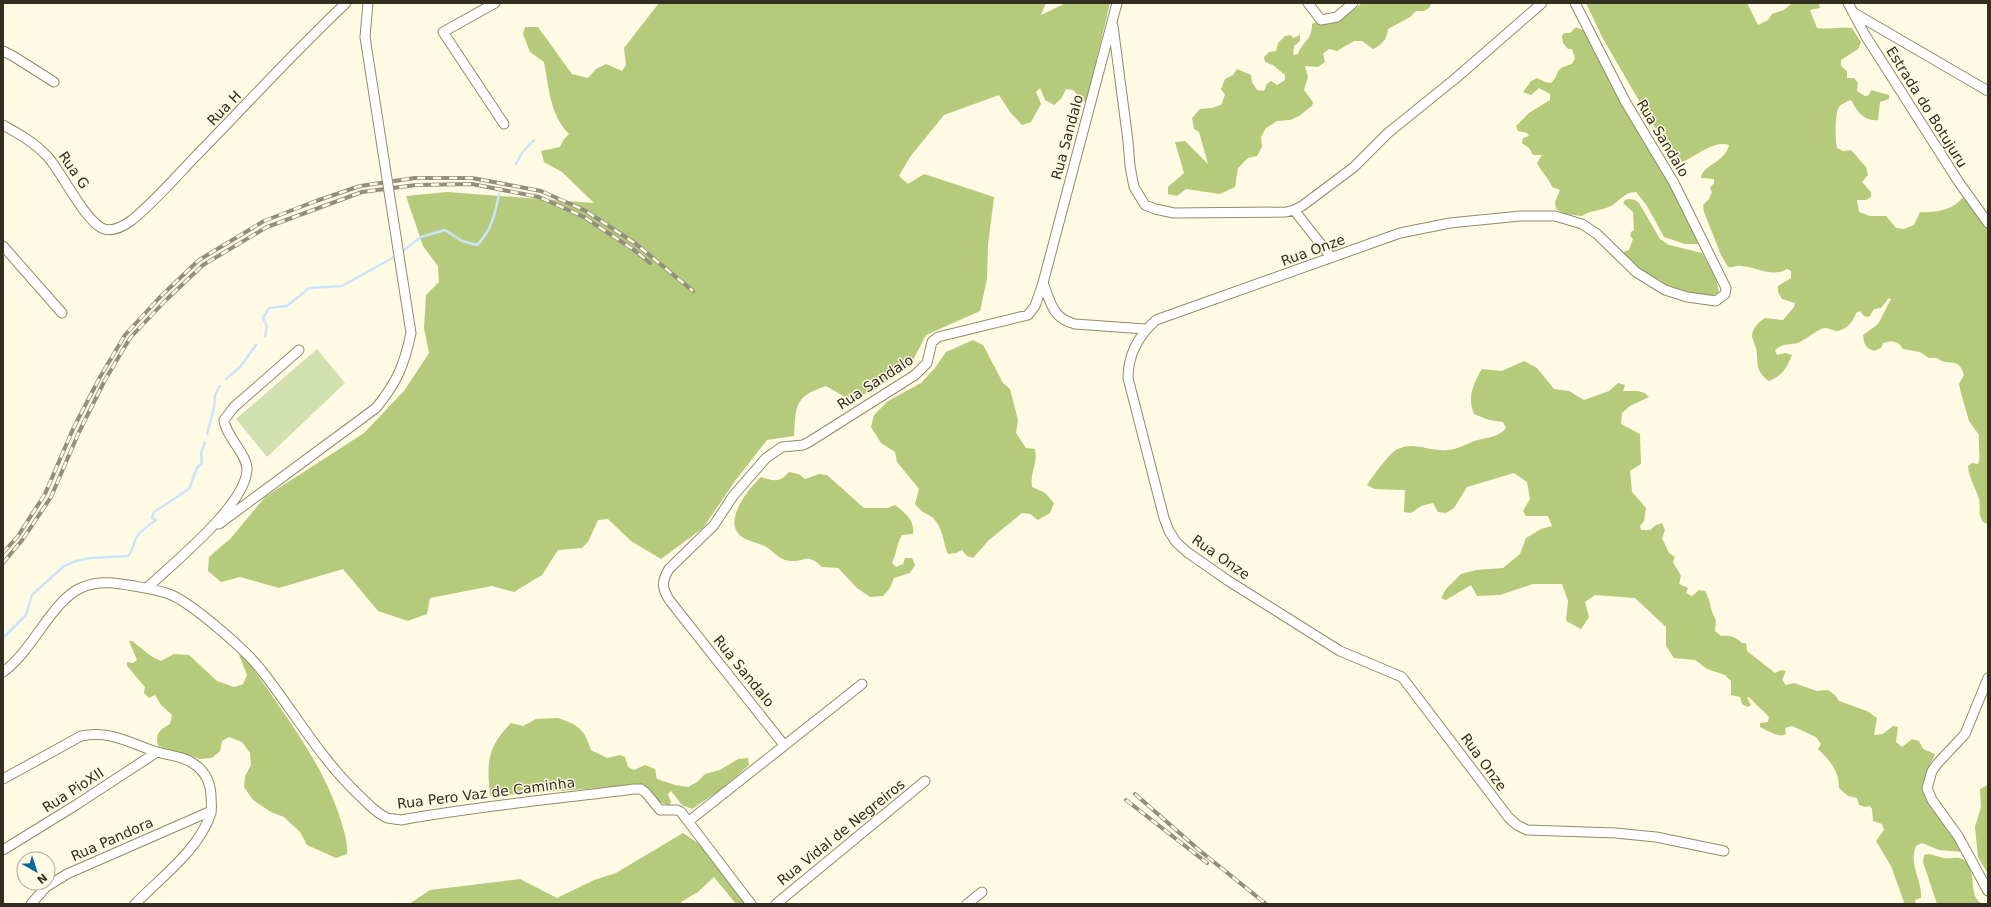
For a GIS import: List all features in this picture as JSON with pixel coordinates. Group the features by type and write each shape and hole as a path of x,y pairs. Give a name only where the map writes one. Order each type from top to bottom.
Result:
{"street":[{"name":"Rua H","path":"119,228 132,220 171,182 302,45 346,3"},
{"path":"3,672 13,665 28,649 57,608 70,595 82,587 96,583 110,583 147,588 206,533 376,408 393,387 405,360 410,333 365,37 368,3"},
{"path":"495,3 443,32 504,124"},
{"name":"Rua Sandalo","path":"784,745 670,601 663,588 665,576 669,569 714,525 742,484 777,449 803,445 809,442 915,375 927,363 932,342 938,337 1028,315 1035,306 1043,283 1117,3"},
{"path":"1308,3 1321,20 1337,17 1353,3"},
{"path":"1113,19 1130,166 1134,187 1145,205 1174,213 1294,210 1354,167 1388,133 1456,78 1542,3"},
{"name":"Rua Sandalo","path":"1575,3 1625,101 1674,183 1726,288"},
{"name":"Estrada do Botujuru","path":"1848,3 1865,35 1933,142 1988,223"},
{"path":"1854,13 1988,91"},
{"path":"3,51 14,56 54,82"},
{"name":"Rua G","path":"3,125 33,142 48,158 98,226 106,230 119,228"},
{"path":"1294,210 1331,257"},
{"name":"Rua Onze","path":"1724,851 1656,837 1615,833 1547,832 1528,830 1517,825 1509,818 1402,677 1354,658 1321,641 1186,552 1176,542 1169,531 1164,518 1128,378 1128,364 1138,340 1145,330 1156,320 1167,315 1280,277 1331,257 1400,233 1450,223 1520,216 1555,216 1582,224 1597,234 1636,272 1665,290 1688,297 1716,301 1725,294 1726,288"},
{"path":"3,246 62,313"},
{"path":"1043,283 1056,314 1065,321 1075,324 1145,330"},
{"path":"206,533 240,492 247,469 244,459 225,428 224,420 227,415 278,367 299,350"},
{"name":"Rua Pero Vaz de Caminha","path":"147,588 169,594 192,608 254,661 328,763 344,782 376,811 387,818 402,820 491,805 534,802 641,789 660,810 677,810 690,821 751,904"},
{"path":"1988,678 1965,734 1932,771 1927,788 1932,800 1958,836 1988,891"},
{"path":"690,821 862,684"},
{"path":"3,779 81,736 93,734 112,735 157,752 189,760 201,769 207,778 211,790 211,811 204,829 187,852 135,904"},
{"name":"Rua PioXII","path":"3,850 76,805 157,752"},
{"name":"Rua Vidal de Negreiros","path":"776,904 925,781"},
{"name":"Rua Pandora","path":"31,904 46,887 67,874 211,811"},
{"path":"967,904 982,892"}],"green space":[{"path":"659,3 1046,3 1041,15 1066,3 1110,3 1086,103 1073,90 1066,89 1061,99 1054,105 1045,100 1040,88 1036,92 1041,104 1031,122 1022,125 1010,112 999,95 944,115 910,157 899,176 908,184 924,174 994,197 988,245 987,279 980,311 926,335 911,364 872,392 847,398 826,386 802,398 795,417 794,436 767,440 735,481 703,528 661,559 631,541 608,519 598,520 588,542 582,548 558,550 542,575 514,592 492,586 430,598 427,614 408,621 378,611 343,569 279,588 240,577 221,582 208,571 209,557 231,538 265,497 364,433 404,391 429,353 424,328 426,295 439,282 438,266 423,246 406,196 447,192 594,203 562,172 544,162 541,151 560,147 564,139 569,134 563,127 554,110 544,62 530,52 523,34 525,27 538,27 572,74 588,78 596,69 606,64 622,71 626,65 624,48"},
{"path":"1362,3 1431,3 1430,7 1424,11 1416,11 1410,17 1388,29 1384,41 1373,49 1362,41 1354,41 1337,51 1329,49 1323,54 1325,62 1318,67 1305,66 1308,77 1304,90 1313,102 1312,106 1299,116 1290,120 1277,121 1266,128 1261,137 1262,147 1257,156 1248,158 1238,168 1235,187 1220,194 1186,189 1177,196 1168,194 1168,187 1184,173 1175,142 1185,141 1208,164 1199,132 1194,129 1192,118 1200,109 1212,108 1221,105 1225,95 1221,89 1225,79 1233,75 1237,69 1251,75 1252,82 1257,90 1264,91 1267,84 1271,81 1277,85 1285,80 1285,75 1273,65 1265,62 1264,57 1269,52 1276,51 1278,43 1285,36 1291,35 1293,38 1300,35 1300,41 1294,46 1293,55 1298,54 1311,34 1312,24 1316,22 1323,23 1335,21"},
{"path":"1586,3 1747,3 1758,25 1768,20 1772,14 1784,10 1792,3 1819,3 1820,8 1810,10 1817,28 1852,28 1861,42 1858,49 1841,60 1841,66 1847,71 1847,78 1854,78 1858,83 1857,91 1865,96 1869,95 1871,90 1889,95 1889,99 1880,102 1878,120 1869,119 1862,115 1858,112 1851,100 1843,103 1838,109 1836,117 1837,148 1843,151 1851,150 1866,167 1868,175 1862,182 1871,192 1871,197 1866,200 1857,200 1859,212 1870,216 1886,216 1896,228 1904,229 1914,225 1920,212 1932,212 1949,208 1962,198 1966,199 1988,227 1988,524 1981,519 1979,499 1971,479 1968,466 1972,463 1978,464 1979,435 1969,421 1961,393 1959,384 1964,375 1962,369 1956,363 1941,361 1937,358 1929,358 1920,352 1903,349 1895,342 1883,343 1881,348 1874,351 1867,347 1865,343 1863,335 1878,324 1891,299 1889,298 1881,308 1874,309 1869,317 1864,316 1860,311 1856,313 1849,325 1843,329 1836,331 1825,328 1798,343 1783,345 1778,348 1775,350 1777,355 1785,353 1792,355 1788,364 1777,377 1769,381 1764,377 1758,366 1756,348 1752,337 1753,332 1757,325 1765,318 1783,320 1794,307 1795,303 1782,299 1778,292 1778,286 1791,278 1791,271 1787,269 1770,272 1741,266 1728,267 1721,255 1704,212 1703,205 1709,199 1712,192 1710,188 1714,183 1714,179 1701,178 1705,170 1723,156 1729,145 1723,144 1711,147 1682,162 1666,147 1602,37"},
{"path":"1576,27 1585,31 1653,151 1700,244 1685,244 1664,237 1647,206 1636,192 1628,193 1608,208 1582,216 1565,214 1556,209 1555,202 1560,190 1552,187 1537,163 1542,155 1533,155 1529,148 1522,143 1523,138 1529,136 1527,133 1518,131 1516,126 1529,113 1550,100 1550,94 1539,88 1531,95 1523,92 1531,81 1537,78 1551,83 1561,68 1572,64 1575,58 1572,49 1568,49 1563,43 1562,36 1564,33 1570,33"},
{"path":"1625,200 1635,200 1639,203 1660,239 1669,245 1702,253 1716,279 1719,292 1713,295 1697,296 1679,291 1659,279 1653,279 1623,255 1623,252 1629,250 1633,239 1630,236 1631,232 1634,230 1633,212 1623,203"},
{"path":"973,340 983,345 1003,383 1010,389 1018,420 1016,433 1026,448 1035,449 1036,459 1032,477 1032,487 1045,493 1054,503 1050,513 1038,520 1030,514 1022,513 988,541 973,558 967,556 962,550 956,553 948,554 939,526 933,518 920,510 915,504 919,489 897,462 895,452 881,443 871,427 874,415 888,401 921,383 935,368 946,352"},
{"path":"317,349 345,383 267,457 236,419"},
{"path":"1524,361 1537,368 1554,389 1569,391 1584,400 1609,391 1618,383 1625,385 1623,391 1638,391 1645,393 1649,397 1630,406 1622,413 1621,424 1640,434 1641,464 1630,471 1632,492 1646,508 1644,521 1640,526 1641,530 1650,530 1656,525 1662,523 1665,530 1662,538 1669,553 1675,557 1673,562 1681,576 1679,584 1688,588 1686,593 1692,596 1699,590 1705,591 1709,599 1712,613 1716,620 1715,631 1721,636 1733,637 1742,643 1746,643 1747,651 1775,673 1781,670 1786,671 1782,680 1786,685 1794,683 1817,691 1828,690 1835,695 1839,701 1867,711 1877,718 1874,735 1883,734 1893,726 1898,727 1896,742 1902,747 1912,739 1919,741 1923,749 1935,754 1927,771 1924,788 1963,852 1939,850 1922,843 1916,846 1914,859 1921,898 1915,900 1916,904 1901,904 1904,902 1891,866 1876,841 1884,830 1882,824 1873,821 1872,809 1870,806 1865,807 1859,805 1857,798 1848,796 1839,788 1836,771 1818,749 1821,744 1816,737 1792,726 1785,728 1786,734 1783,735 1773,734 1760,727 1760,723 1768,722 1769,717 1749,697 1747,698 1751,705 1748,707 1742,704 1740,697 1731,695 1731,681 1725,675 1707,669 1695,660 1674,658 1666,646 1666,627 1635,598 1595,595 1585,602 1589,617 1581,629 1566,621 1568,601 1562,584 1533,584 1500,595 1477,596 1471,585 1446,600 1441,598 1446,589 1461,574 1476,570 1503,568 1520,554 1526,538 1541,529 1552,526 1548,516 1526,516 1523,511 1530,499 1527,482 1514,473 1467,487 1454,508 1446,513 1438,512 1433,503 1421,506 1411,513 1404,512 1405,490 1374,489 1367,485 1389,457 1396,450 1402,447 1415,446 1440,450 1452,449 1494,436 1503,431 1506,428 1503,422 1489,420 1474,414 1471,402 1472,391 1482,369 1502,371"},
{"path":"789,472 799,474 805,479 819,474 827,475 864,508 888,508 895,505 911,521 913,534 902,535 892,563 896,567 903,564 905,558 912,558 915,565 910,573 894,578 890,588 883,596 870,597 857,588 838,568 822,567 817,562 809,559 791,561 784,559 765,546 742,537 736,531 734,523 739,506 744,497 761,477 776,480 783,478"},
{"path":"129,641 132,641 151,656 161,661 174,654 189,655 217,681 234,687 243,684 247,675 239,655 243,656 291,723 325,780 341,821 346,841 347,854 336,858 307,845 300,832 284,817 271,812 253,800 244,787 245,776 251,765 250,753 242,742 229,737 222,741 220,751 212,758 200,759 158,746 158,735 163,728 170,724 172,715 161,705 155,695 149,698 144,693 145,687 127,666 127,662 133,663 137,660"},
{"path":"558,718 571,723 580,729 586,737 591,750 607,758 620,755 625,757 628,767 634,770 645,765 655,769 657,779 675,785 688,787 697,782 705,774 720,770 738,759 748,758 749,765 723,788 692,809 682,805 671,791 668,794 671,802 669,806 658,801 640,785 490,796 488,774 490,757 503,732 511,723 523,726 536,719"},
{"path":"1988,785 1988,874 1978,857 1975,827 1981,807 1980,789"},
{"path":"683,833 702,846 746,904 736,904 714,877 698,892 681,902 682,904 409,904 430,890 520,879 557,898 594,880 616,873"},
{"path":"1929,854 1944,858 1960,858 1966,862 1972,874 1975,895 1983,904 1937,904 1923,862 1924,855"}],"waterway":[{"path":"516,164 522,153 534,140"},
{"path":"400,253 421,237 445,230 462,241 477,245 489,228 499,194"},
{"path":"265,336 267,326 263,318 269,308 287,306 309,288 342,286 396,256"},
{"path":"226,379 240,367 256,345"},
{"path":"207,434 214,408 215,395 220,386"},
{"path":"3,638 26,615 32,595 64,566 76,561 90,558 128,556 138,535 156,520 152,518 154,512 189,489 197,468 202,463 201,453 205,442"}],"railway":[{"path":"3,553 18,536 45,494 73,429 100,377 125,335 160,297 199,260 264,221 316,201 360,186 415,178 472,178 541,191 586,211 636,244 693,291"},
{"path":"3,563 23,539 51,497 79,432 105,380 130,338 165,301 203,265 267,227 362,192 416,185 472,184 539,197 584,217 634,250 650,263"},
{"path":"1135,794 1199,850 1266,904"},
{"path":"1126,800 1207,863"}]}
